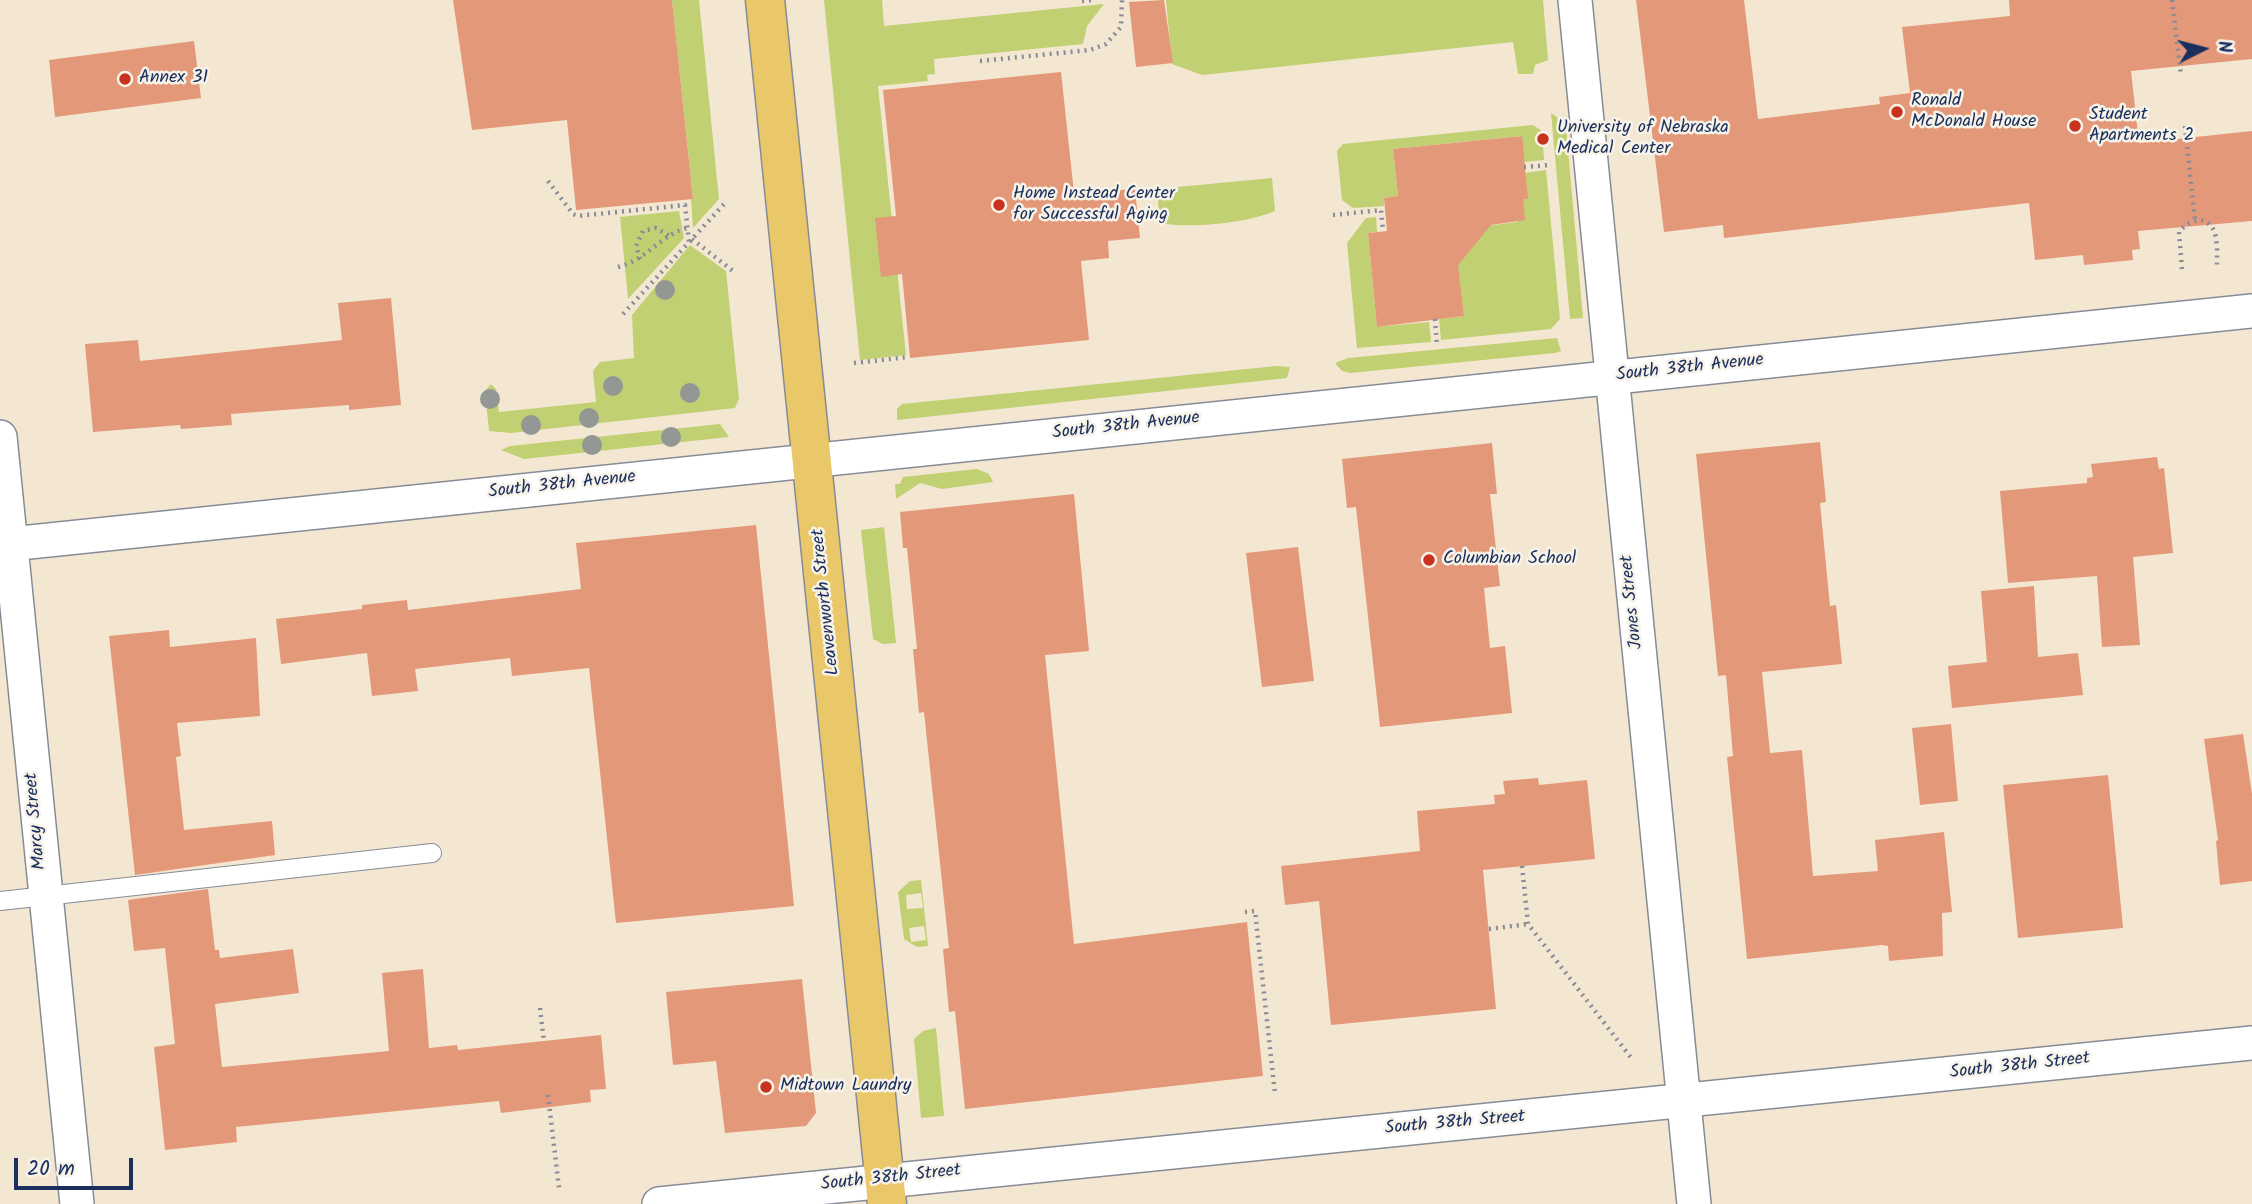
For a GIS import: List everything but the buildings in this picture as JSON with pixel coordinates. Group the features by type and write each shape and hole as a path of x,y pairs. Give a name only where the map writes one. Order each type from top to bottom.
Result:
{"main road":[{"name":"Leavenworth Street","path":"765,0 885,1191"}],"street":[{"name":"Jones Street","path":"1575,0 1694,1204"},
{"name":"South 38th Avenue","path":"5,544 2252,311"},
{"name":"Marcy Street","path":"0,437 5,544 76,1204"},
{"name":"South 38th Street","path":"659,1204 885,1191 1683,1102 2252,1043"}],"lane":[{"path":"0,901 432,853"}],"path":[{"path":"1082,1 1091,0"},
{"path":"980,61 1099,47 1121,27 1122,8 1119,0"},
{"path":"2172,0 2181,75"},
{"path":"2185,126 2195,220"},
{"path":"1524,167 1549,164"},
{"path":"548,181 573,214 578,216 685,205 690,241 733,271"},
{"path":"623,314 726,202"},
{"path":"1333,215 1383,210 1383,231"},
{"path":"2195,220 2207,224 2213,230 2217,265"},
{"path":"2182,269 2179,232 2195,220"},
{"path":"640,260 636,246 643,231 656,228 670,236"},
{"path":"618,267 640,260 670,236 687,228"},
{"path":"1435,319 1437,346"},
{"path":"855,363 908,357"},
{"path":"1522,866 1528,924 1632,1059"},
{"path":"1245,912 1255,911 1275,1094"},
{"path":"1489,929 1528,924"},
{"path":"540,1008 544,1042"},
{"path":"548,1095 559,1188"}],"green space":[{"path":"672,0 699,0 719,199 693,228 693,198"},
{"path":"824,0 882,0 884,26 1104,4 1087,26 1083,44 934,59 935,74 927,75 928,81 878,86 906,355 860,360"},
{"path":"1166,0 1543,0 1548,60 1535,65 1533,74 1518,74 1513,42 1202,75 1172,64"},
{"path":"1551,113 1564,122 1566,127 1583,318 1570,319"},
{"path":"1533,125 1542,131 1544,160 1524,162 1521,136 1393,149 1398,196 1384,198 1384,206 1353,208 1342,200 1337,151 1343,144"},
{"path":"1546,170 1560,319 1551,329 1441,340 1439,319 1464,316 1454,239 1486,226 1517,222 1523,199 1527,199 1525,173"},
{"path":"1272,178 1275,211 1218,224 1160,223 1157,189"},
{"path":"679,211 684,238 628,299 620,217"},
{"path":"1376,217 1377,232 1368,233 1377,327 1429,322 1431,342 1357,348 1347,243 1366,218"},
{"path":"690,245 726,271 739,399 735,408 511,433 489,431 485,391 491,384 496,389 499,412 596,402 593,371 600,362 634,358 632,315"},
{"path":"1557,338 1561,351 1555,353 1350,373 1342,371 1335,363 1348,358"},
{"path":"1276,366 1290,367 1287,378 897,420 897,409 902,404"},
{"path":"720,424 729,437 524,459 501,450 510,446"},
{"path":"977,469 989,474 993,482 942,489 920,483 896,499 895,484 900,484 903,477"},
{"path":"884,527 896,643 883,644 873,639 861,530"},
{"path":"921,880 928,946 917,947 904,939 898,892 910,881","holes":["921,893 923,908 907,909 906,895","924,926 926,940 911,942 909,928"]},
{"path":"936,1028 944,1116 921,1118 914,1039 923,1031"}],"place":[{"name":"Annex 31","path":"125,79"},
{"name":"Ronald McDonald House","path":"1897,112"},
{"name":"Student Apartments 2","path":"2075,126"},
{"name":"University of Nebraska Medical Center","path":"1543,139"},
{"name":"Home Instead Center for Successful Aging","path":"999,205"},
{"name":"Columbian School","path":"1429,560"},
{"name":"Midtown Laundry","path":"766,1087"}]}
